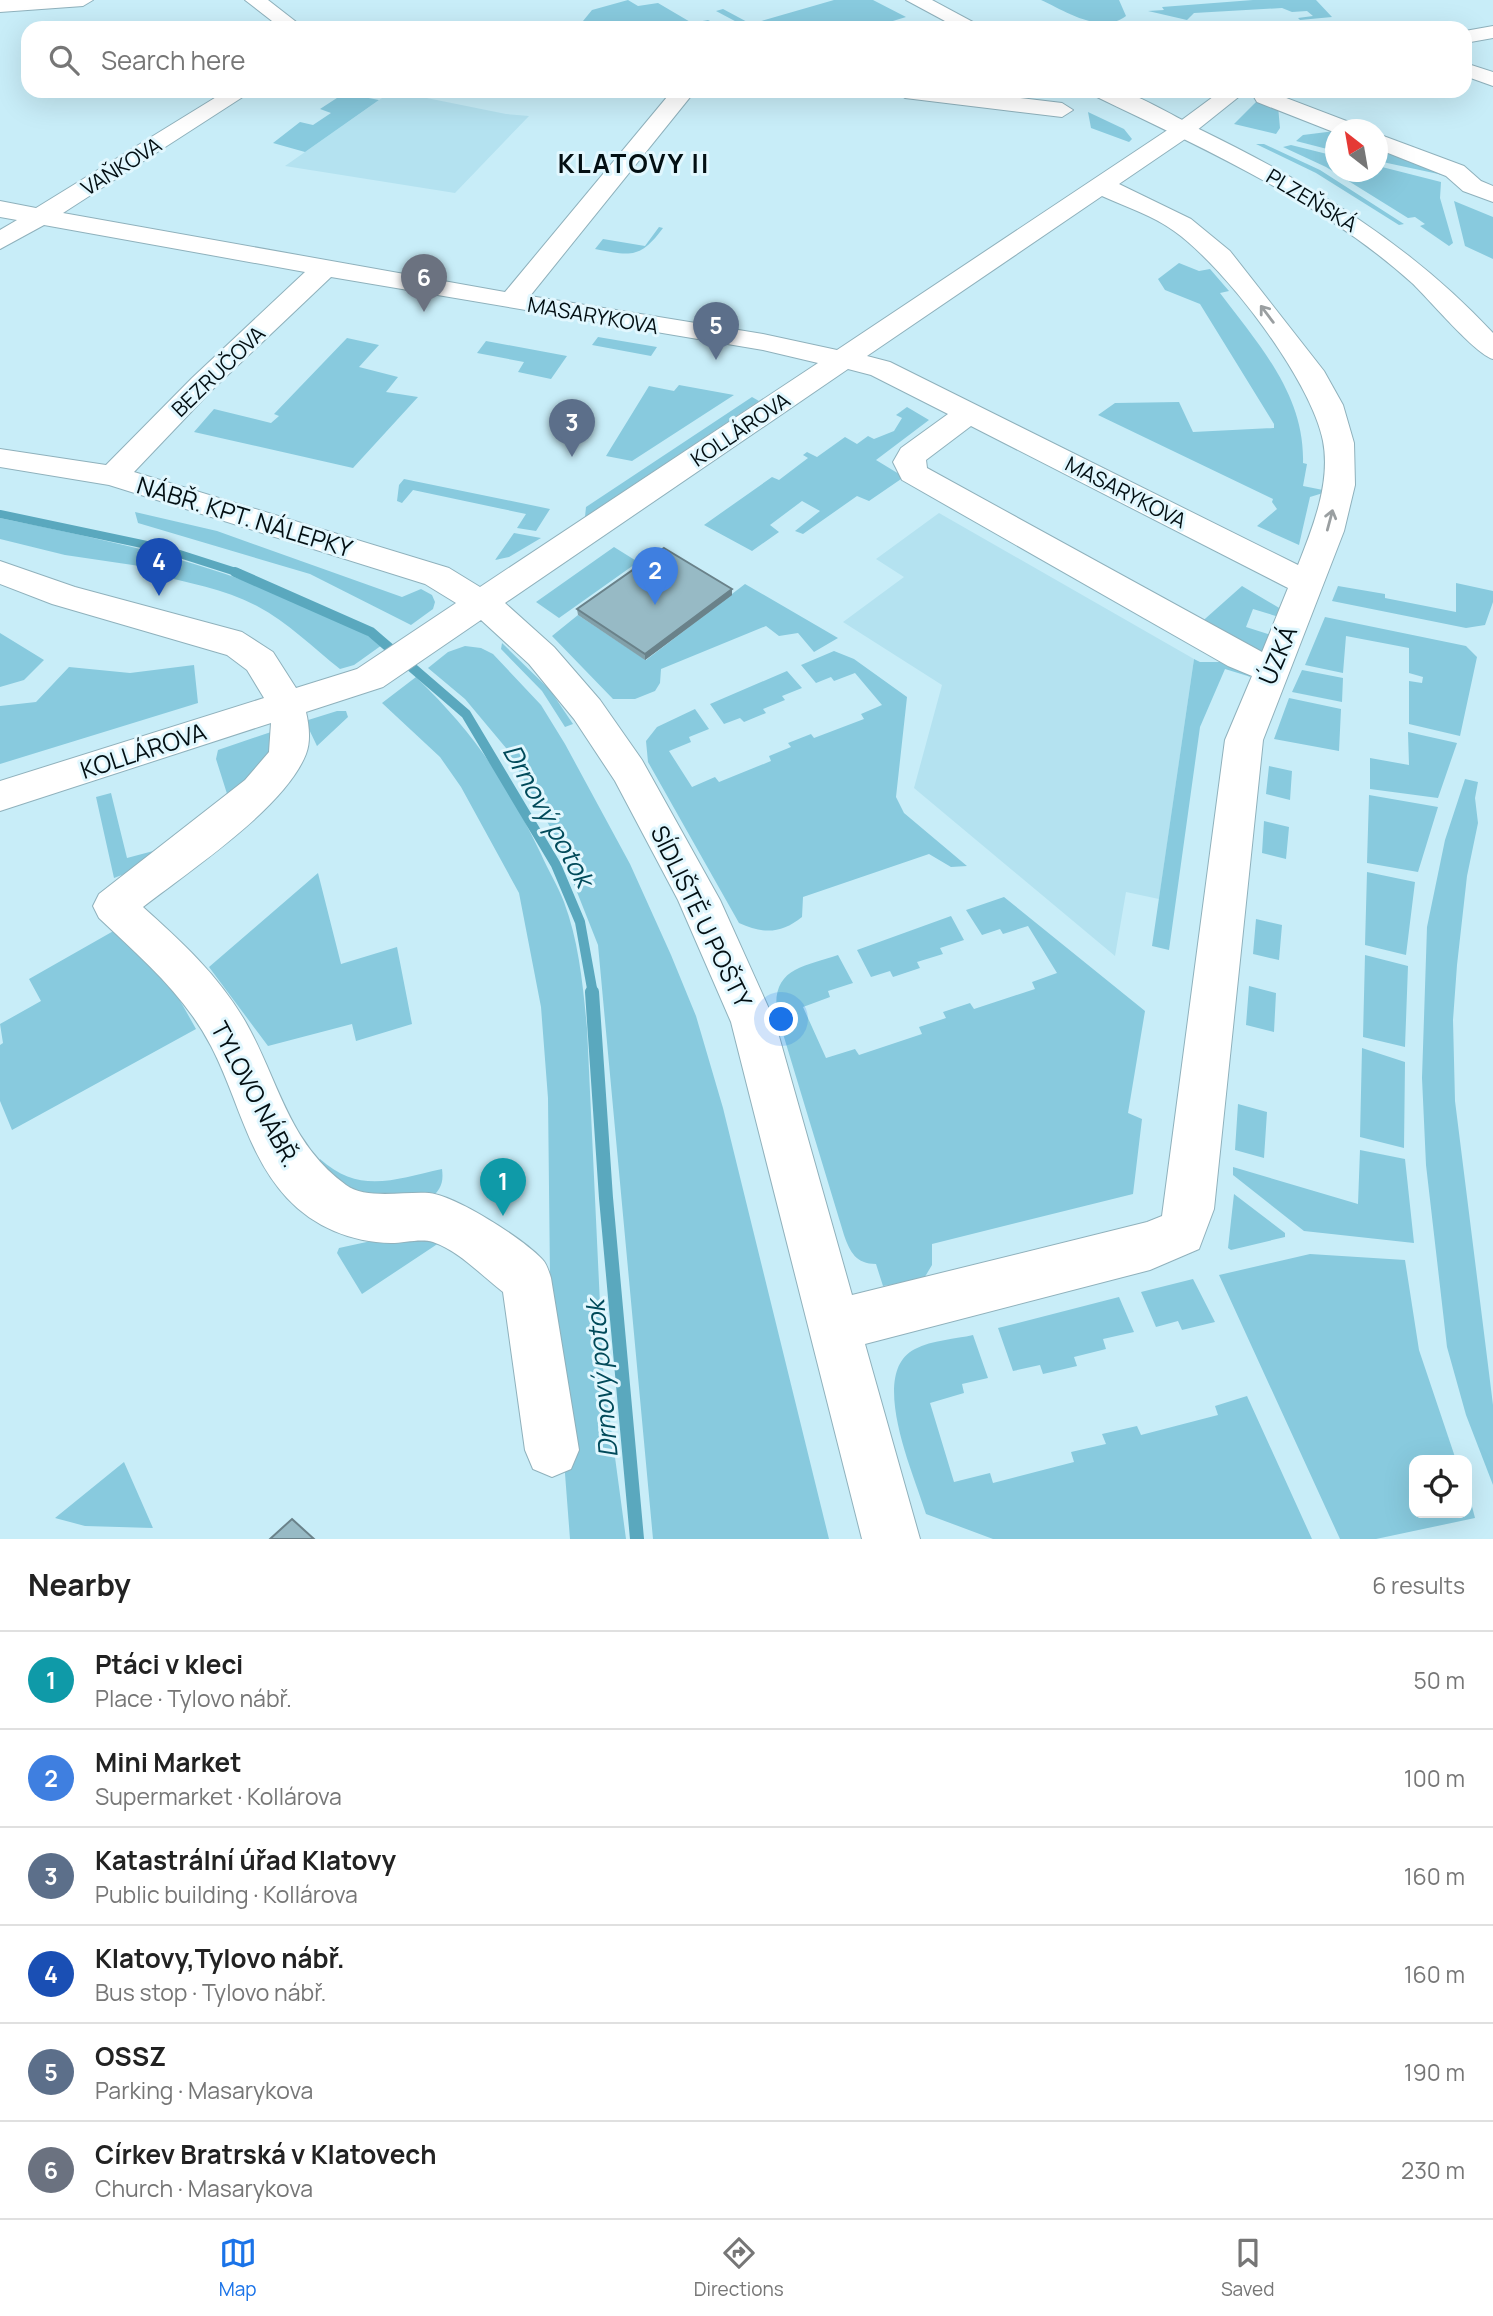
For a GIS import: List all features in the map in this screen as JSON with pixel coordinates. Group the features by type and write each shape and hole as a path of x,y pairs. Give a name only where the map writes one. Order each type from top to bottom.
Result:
{"street":[{"path":"0,5 8,0"},
{"path":"0,5 83,0"},
{"path":"255,0 284,21"},
{"path":"916,0 960,21"},
{"path":"1472,36 1493,32"},
{"path":"1472,72 1493,79"},
{"name":"VAŇKOVA","path":"0,241 230,98"},
{"path":"512,301 678,98"},
{"path":"963,98 1062,110"},
{"name":"PLZEŇSKÁ","path":"1117,98 1300,189 1345,217 1411,268 1460,311 1493,350"},
{"name":"KOLLÁROVA","path":"0,796 370,678 1183,130 1226,98"},
{"path":"1268,98 1325,121"},
{"path":"1388,145 1451,169 1472,186 1493,195"},
{"name":"ÚZKÁ","path":"836,1325 1150,1246 1181,1232 1189,1209 1244,740 1328,531 1339,485 1339,443 1328,405 1305,364 1221,257 1182,224 1100,185"},
{"name":"MASARYKOVA","path":"0,208 512,301 764,342 880,368 1308,584"},
{"name":"BEZRUČOVA","path":"113,475 202,384 325,268"},
{"path":"969,413 912,455 909,462 914,474 1241,657 1271,670"},
{"name":"NÁBŘ. KPT. NÁLEPKY","path":"0,458 113,475 428,573 481,601"},
{"path":"0,572 64,596 182,626 251,651 262,660 286,705"},
{"path":"0,592 64,596"},
{"name":"SÍDLIŠTĚ U POŠTY","path":"481,601 515,629 583,702 659,825 720,944 753,1022 891,1539"},
{"name":"TYLOVO NÁBŘ.","path":"286,705 290,729 288,752 280,769 211,830 114,906 190,977 229,1035 270,1131 303,1181 338,1210 388,1219 430,1217 464,1231 526,1278 552,1450"}],"shaded area":[{"path":"628,0 638,6 658,3 689,21 583,21 592,10"},
{"path":"834,0 873,0 906,17 893,21 761,21"},
{"path":"1041,0 1119,0 1126,16 1116,21 1090,21"},
{"path":"1253,0 1316,0 1332,17 1300,20 1298,18 1313,16 1307,11 1292,12 1282,8 1194,13 1187,20 1148,11 1164,10 1162,7"},
{"path":"723,9 745,21 735,21 716,11"},
{"path":"337,98 379,100 305,152 273,143 300,122 313,125 331,113 320,109"},
{"path":"382,98 427,98 529,116 455,193 285,166"},
{"path":"1257,101 1278,106 1280,128 1276,134 1234,124"},
{"path":"1088,112 1124,129 1132,139 1129,142 1091,128"},
{"path":"1325,132 1325,148 1296,141 1303,135"},
{"path":"1256,144 1264,144 1320,170 1325,173 1325,179"},
{"path":"1291,145 1325,154 1325,167 1283,147"},
{"path":"1388,152 1443,175 1388,163"},
{"path":"1388,169 1441,182 1440,198 1453,243 1449,246 1420,226 1425,224 1415,217 1408,218 1350,182 1388,182"},
{"path":"1330,182 1339,182 1404,224 1399,225"},
{"path":"1454,201 1493,217 1493,259 1465,246"},
{"path":"659,227 663,228 655,238 641,250 634,253 595,249 603,239 645,246"},
{"path":"1179,263 1199,271 1210,269 1229,291 1220,293 1264,352 1288,393 1302,438 1303,463 1307,464 1303,486 1323,490 1323,493 1310,497 1299,545 1257,526 1277,509 1273,499 1098,415 1115,403 1179,402 1193,432 1274,428 1200,304 1165,290 1158,279"},
{"path":"598,337 657,347 651,356 592,345"},
{"path":"347,338 379,345 359,367 398,377 386,392 418,397 353,468 194,432 214,409 271,423 279,416 274,414"},
{"path":"486,341 567,356 551,379 518,372 524,362 477,353"},
{"path":"679,385 734,395 632,461 606,456 649,386 674,391"},
{"path":"752,397 759,401 585,517 586,507"},
{"path":"907,407 929,420 876,460 904,477 869,501 857,496 803,534 795,531 820,511 802,501 770,525 779,532 752,551 704,525 772,477 779,480 808,458 803,455 807,452 817,457 845,437 857,444 868,436 874,439 894,431 902,418 896,415"},
{"path":"404,479 550,509 536,531 517,528 526,514 413,490 402,503 397,501 399,485"},
{"path":"135,512 217,531 402,597 421,589 432,595 435,602 433,609 411,625 310,574 138,523"},
{"path":"939,513 1194,659 1159,899 1126,892 1115,956 914,788 942,685 843,622 904,577 876,559"},
{"path":"0,518 123,545 204,567 282,596 360,631 382,645 354,665 340,669 279,620 245,600 153,574 153,568 65,555 0,539"},
{"path":"514,533 541,538 509,557 495,560"},
{"path":"614,547 638,562 559,618 536,602"},
{"path":"1456,583 1493,591 1493,602 1485,625 1466,628 1332,601 1338,586 1385,594 1385,598 1456,612"},
{"path":"745,584 838,638 814,652 798,633 779,636 766,626 661,669 660,683 655,691 635,699 613,699 552,636 578,615 646,660"},
{"path":"1242,586 1281,609 1279,617 1253,609 1246,627 1271,635 1265,649 1260,652 1197,626"},
{"path":"1325,617 1466,646 1477,657 1460,736 1409,724 1409,681 1422,683 1423,677 1409,673 1409,648 1346,636 1343,673 1305,665"},
{"path":"0,633 44,660 24,680 0,687"},
{"path":"502,643 550,690 573,724 565,727 542,691 501,649"},
{"path":"465,646 481,648 493,654 541,705 630,864 696,1016 723,1108 829,1539 653,1539 598,945 554,834 506,748 465,699 428,668 448,652"},
{"path":"834,651 854,659 907,697 896,797 904,813 967,866 951,867 929,854 803,897 802,917 794,923 779,929 756,929 739,923 648,762 646,741 657,727 695,709 709,729 689,737 691,742 669,751 692,787 715,777 719,782 771,761 769,756 791,747 788,743 811,734 814,738 864,719 861,714 882,705 855,673 834,681 831,677 816,683 801,665"},
{"path":"1194,659 1200,662 1237,662 1251,677 1225,669 1200,727 1169,950 1152,946"},
{"path":"194,665 198,703 0,764 0,706 36,702 69,667 130,673"},
{"path":"1302,670 1343,678 1342,702 1292,692"},
{"path":"787,671 802,688 782,696 785,700 763,709 766,713 744,722 740,718 724,724 710,704"},
{"path":"416,677 456,718 502,781 559,890 577,948 587,1028 603,1368 626,1539 570,1539 550,1277 548,1098 541,1007 519,893 461,787 440,757 382,703"},
{"path":"1289,698 1341,709 1339,751 1274,739"},
{"path":"337,711 346,711 348,717 317,746 305,721"},
{"path":"271,732 276,758 229,800 216,759 218,750"},
{"path":"1408,732 1457,743 1438,798 1370,789 1370,758 1409,765"},
{"path":"1269,766 1292,771 1290,800 1266,794"},
{"path":"1465,779 1478,782 1475,798 1478,823 1467,876 1457,965 1453,1020 1455,1101 1493,1405 1493,1485 1466,1415 1447,1347 1426,1165 1422,1078 1427,927 1445,840"},
{"path":"111,793 127,858 157,850 135,870 114,878 96,797"},
{"path":"1369,795 1438,807 1418,872 1367,863"},
{"path":"1264,821 1289,827 1286,859 1262,853"},
{"path":"1367,872 1415,882 1406,955 1365,945"},
{"path":"318,873 341,964 397,947 412,1024 356,1041 352,1024 268,1046 209,967"},
{"path":"1004,897 1145,1011 1128,1113 1142,1119 1133,1194 932,1244 932,1265 923,1280 883,1286 876,1264 863,1262 855,1256 844,1235 777,1014 776,999 779,987 784,978 792,972 838,955 853,983 828,991 830,997 803,1007 826,1058 855,1049 859,1055 922,1034 919,1027 946,1018 943,1012 970,1003 974,1009 1035,989 1032,982 1057,973 1028,926 1003,934 1000,929 982,935 966,910"},
{"path":"951,916 964,940 940,948 943,954 917,962 920,968 893,977 890,971 871,977 857,950"},
{"path":"1256,919 1282,925 1279,960 1253,954"},
{"path":"117,929 164,972 196,1029 12,1130 0,1101 0,1045 3,1043 0,1024 41,1001 29,979"},
{"path":"1365,955 1408,966 1405,1047 1363,1037"},
{"path":"1249,986 1276,993 1274,1032 1246,1025"},
{"path":"1362,1048 1405,1062 1404,1148 1360,1137"},
{"path":"1238,1104 1267,1112 1264,1158 1235,1150"},
{"path":"1360,1150 1405,1159 1414,1243 1304,1231 1233,1175 1233,1167 1358,1204"},
{"path":"320,1159 349,1177 364,1181 393,1180 442,1169 442,1183 429,1200 363,1194 313,1168"},
{"path":"1234,1194 1285,1233 1285,1237 1231,1250 1228,1248"},
{"path":"408,1233 448,1237 362,1294 337,1253 339,1248"},
{"path":"1310,1254 1405,1260 1419,1350 1454,1455 1409,1455 1409,1518 1472,1518 1472,1506 1475,1518 1376,1539 1340,1539 1219,1275"},
{"path":"1193,1279 1215,1322 1182,1330 1178,1321 1156,1327 1141,1292"},
{"path":"1119,1297 1134,1332 1103,1339 1106,1349 1074,1357 1077,1366 1043,1374 1040,1365 1013,1371 998,1328"},
{"path":"973,1335 988,1378 962,1384 964,1393 930,1403 954,1482 990,1473 993,1483 1074,1462 1071,1452 1106,1444 1102,1434 1137,1426 1141,1435 1218,1415 1215,1406 1247,1396 1312,1539 993,1539 926,1514 898,1426 894,1402 895,1380 901,1361 915,1349"},
{"path":"124,1462 153,1528 85,1526 55,1518"}],"building":[{"path":"664,548 732,589 645,654 577,609"},
{"path":"292,1519 314,1539 270,1539"}],"waterway":[{"name":"Drnový potok","path":"0,514 161,548 239,573"},
{"name":"Drnový potok","path":"235,572 371,632 466,714 556,865 580,922 593,994"},
{"name":"Drnový potok","path":"592,992 606,1198 637,1539"}],"place":[{"name":"Církev Bratrská v Klatovech","path":"424,312"},
{"name":"OSSZ","path":"716,360"},
{"name":"Katastrální úřad Klatovy","path":"572,457"},
{"name":"Klatovy,Tylovo nábř.","path":"159,596"},
{"name":"Mini Market","path":"655,605"},
{"name":"Ptáci v kleci","path":"503,1216"}],"district":[{"name":"KLATOVY II","path":"634,163"}]}
